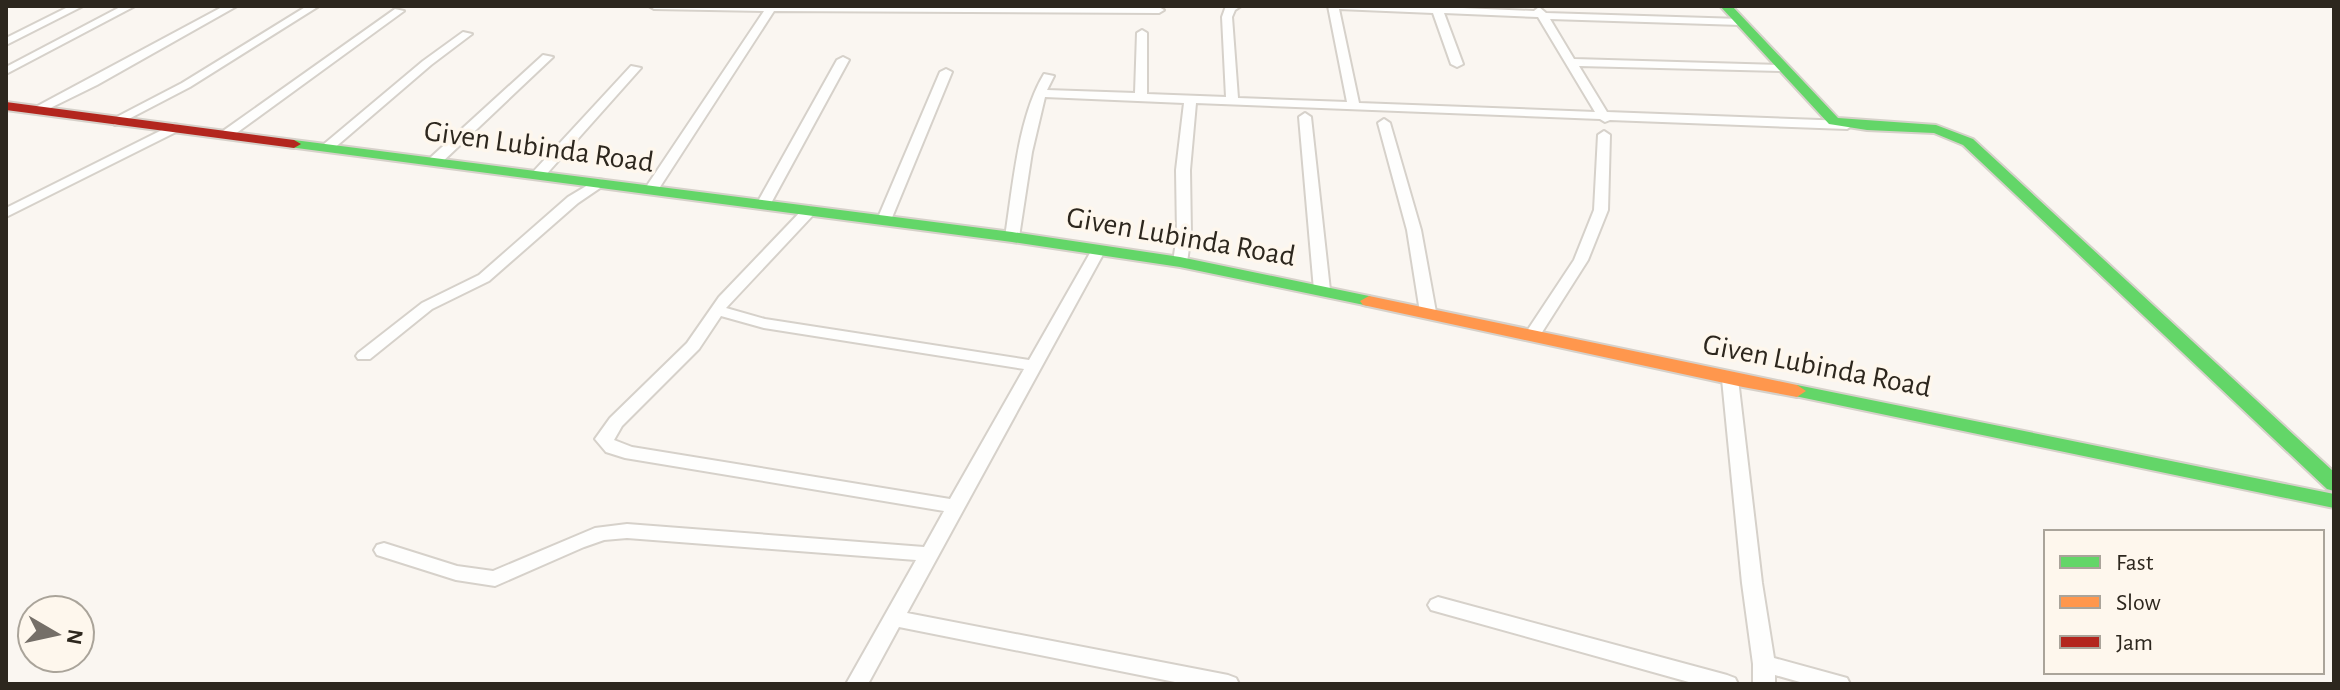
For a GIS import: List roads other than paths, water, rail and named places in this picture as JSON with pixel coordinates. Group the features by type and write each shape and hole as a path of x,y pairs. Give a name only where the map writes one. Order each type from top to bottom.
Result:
{"street":[{"path":"6,42 78,6"},
{"path":"6,71 130,6"},
{"path":"36,110 93,83 232,6"},
{"path":"115,121 208,72 314,6"},
{"path":"654,6 1159,10"},
{"path":"1232,102 1227,17 1230,8 1236,6"},
{"path":"1354,106 1333,6 1741,22"},
{"path":"1726,6 1836,124"},
{"path":"651,190 771,8"},
{"path":"1442,10 1438,13 1457,64"},
{"path":"227,134 399,11"},
{"path":"1540,12 1605,118"},
{"path":"1141,97 1142,33"},
{"path":"328,147 427,63 467,34"},
{"path":"435,161 547,57"},
{"path":"763,205 843,60"},
{"path":"1573,62 1783,68"},
{"path":"538,175 635,68"},
{"path":"884,220 946,72"},
{"path":"1012,237 1039,93 1048,76"},
{"path":"1039,93 1605,118 1931,128 1957,135 2334,484"},
{"path":"1180,262 1184,235 1183,170 1190,100"},
{"name":"Given Lubinda Road","path":"6,106 810,210 1180,262 1533,334 1595,351 1730,379 2334,501"},
{"path":"1305,117 1322,290"},
{"path":"1384,123 1414,230 1428,312"},
{"path":"6,213 174,128"},
{"path":"1533,334 1581,260 1601,210 1604,135"},
{"path":"364,356 427,306 484,278 573,200 598,183"},
{"path":"810,210 735,288 693,346 607,433 606,444 614,449 652,456 957,507"},
{"path":"857,684 1099,249"},
{"path":"717,310 764,323 1035,366"},
{"path":"1730,379 1764,674 1839,684"},
{"path":"384,550 456,573 495,579 577,542 602,533 627,531 930,554"},
{"path":"1438,605 1727,684"},
{"path":"894,618 1228,684"}]}
